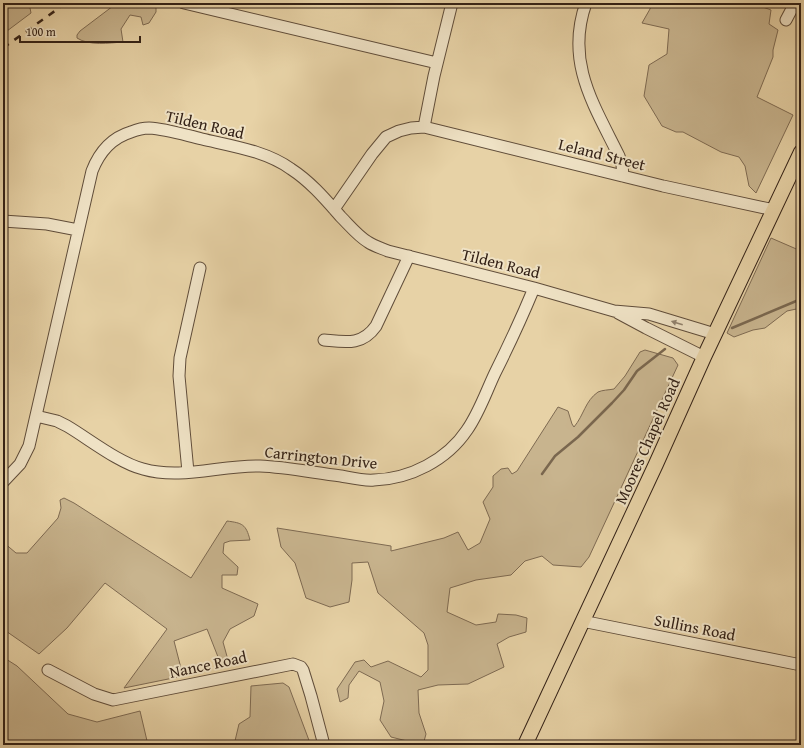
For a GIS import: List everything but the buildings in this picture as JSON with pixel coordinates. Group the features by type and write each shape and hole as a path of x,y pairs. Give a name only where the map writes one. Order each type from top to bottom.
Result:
{"main road":[{"name":"Moores Chapel Road","path":"525,745 656,464 704,357 801,152"}],"street":[{"path":"184,3 437,63"},
{"path":"334,209 372,154 386,137 399,131 424,127 437,63 452,3"},
{"path":"586,3 581,18 578,38 580,67 585,84 619,156 623,176"},
{"path":"786,20 795,3"},
{"name":"Leland Street","path":"424,127 663,186 774,210"},
{"name":"Tilden Road","path":"3,482 16,470 26,454 36,416 89,179 97,159 112,142 121,136 147,128 188,136 274,158 306,180 352,229 368,242 388,251 534,288 614,311 650,314 715,334"},
{"path":"3,221 47,224 78,230"},
{"path":"324,340 347,342 357,341 369,335 376,326 409,256"},
{"path":"188,472 179,376 180,358 200,268"},
{"name":"Carrington Drive","path":"36,416 57,421 132,466 155,472 188,472 240,466 264,466 374,480 402,476 425,467 447,452 466,431 474,418 534,288"},
{"name":"Tilden Road","path":"614,311 704,357"},
{"name":"Sullins Road","path":"582,621 801,665"},
{"name":"Nance Road","path":"48,670 94,694 113,700 293,664 298,665 303,670 324,745"}],"shaded area":[{"path":"3,3 29,3 31,13 3,34"},
{"path":"117,3 156,3 156,12 149,23 143,25 141,17 130,15 121,29 123,42 93,43 82,41 77,38 80,31"},
{"path":"652,3 752,3 771,10 769,24 778,30 773,50 773,57 757,97 793,115 756,193 749,186 745,166 739,157 721,152 683,132 676,132 662,126 644,96 649,65 667,54 669,29 642,23"},
{"path":"771,238 801,251 801,308 787,311 765,328 753,330 734,337 727,333"},
{"path":"645,350 673,358 678,365 589,557 581,567 553,565 542,556 525,561 511,575 476,580 450,588 447,612 476,625 496,622 498,614 516,615 527,618 526,632 509,637 497,644 504,667 468,684 438,685 418,690 419,713 426,734 423,745 410,745 407,741 391,737 380,720 384,701 380,682 359,671 349,685 348,698 340,702 337,689 355,662 364,660 371,667 388,661 421,677 428,670 428,645 424,633 378,593 368,562 352,563 352,580 349,602 330,607 306,598 295,563 281,547 277,528 391,546 391,551 444,538 458,532 468,550 480,543 490,519 483,502 493,487 493,476 501,469 508,468 512,474 517,471 558,407 568,411 574,427 590,400 600,391 614,389 625,376 640,352"},
{"path":"64,498 191,578 227,521 243,525 250,540 230,541 224,543 223,553 238,567 237,575 222,575 222,588 258,604 254,616 230,629 223,642 228,660 220,662 207,629 174,641 183,676 124,688 167,629 105,583 67,628 39,654 3,629 3,588 6,584 3,574 3,542 16,553 27,553 58,518 61,508 60,500"},
{"path":"6,659 17,666 68,714 97,722 140,711 148,745 3,745 3,662"},
{"path":"283,683 289,687 310,745 234,745 239,724 250,717 251,686"}],"waterway":[{"path":"732,328 801,299"},
{"path":"542,474 555,456 578,437 624,390 637,371 665,349"}],"railway":[{"path":"3,48 66,3"}]}
